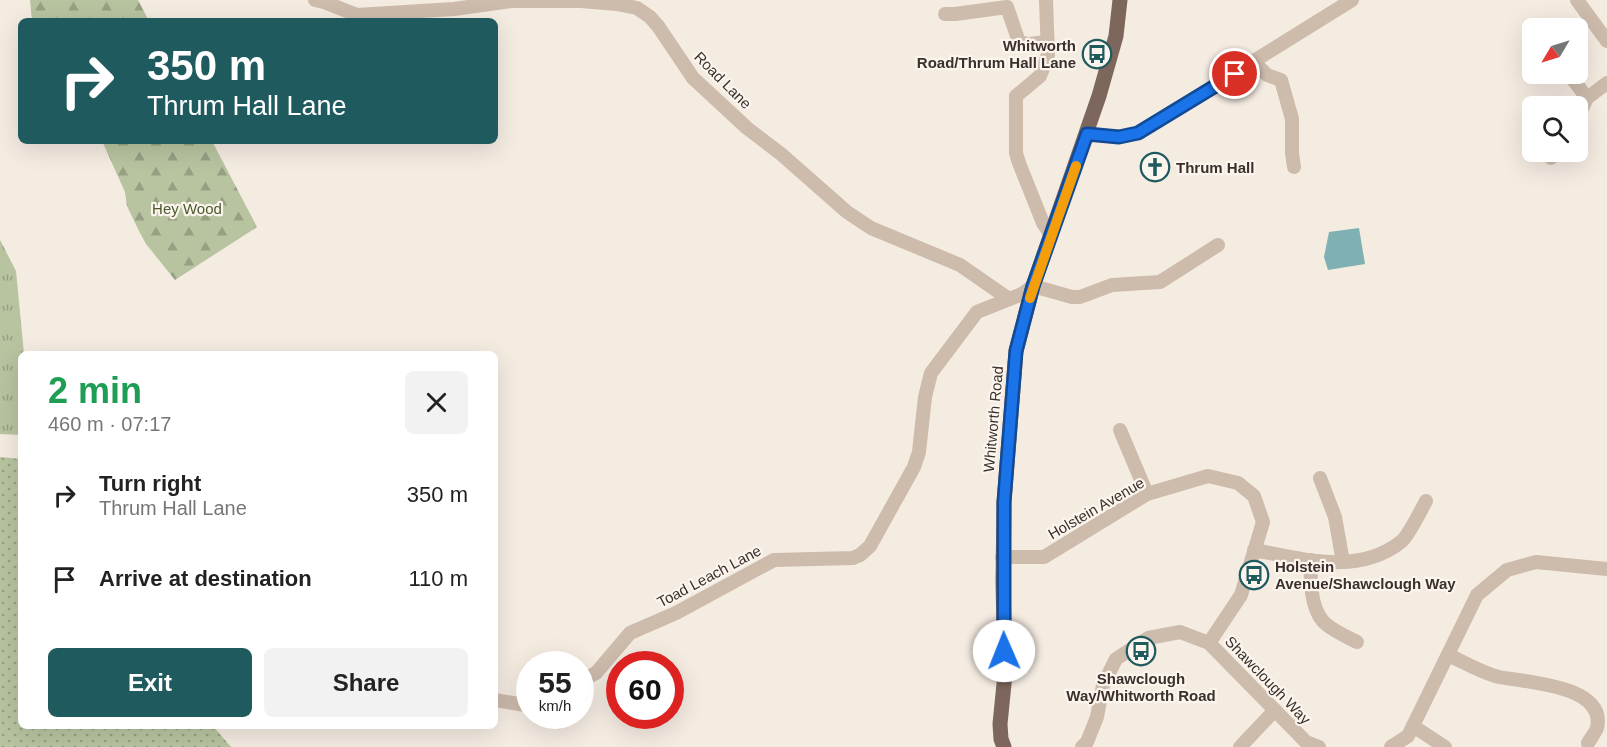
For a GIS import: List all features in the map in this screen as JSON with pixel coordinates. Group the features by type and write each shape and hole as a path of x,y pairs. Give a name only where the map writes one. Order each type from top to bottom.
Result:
{"main road":[{"name":"Whitworth Road","path":"1004,747 1000,724 1005,674 1002,557 1016,351 1033,286 1087,134 1116,36 1120,0"}],"street":[{"name":"Road Lane","path":"315,0 357,15 454,9 511,1 617,4 637,8 658,26 693,78 747,128 781,154 847,212 871,228 960,266 1009,299"},
{"path":"1046,0 1048,55 1040,76 1016,96 1016,153 1043,223 1051,235"},
{"path":"1087,134 1119,137 1138,133 1352,0"},
{"path":"1577,0 1607,42"},
{"path":"945,14 1007,8 1019,42 1029,44 1047,42"},
{"path":"1254,62 1268,75 1281,80 1292,119 1294,167"},
{"path":"1588,97 1607,83"},
{"path":"1033,286 1072,297 1080,297 1112,285 1160,282 1218,245"},
{"name":"Toad Leach Lane","path":"594,674 630,633 676,613 774,560 854,558 860,555 870,546 914,467 931,374 977,312 1022,294 1033,286"},
{"path":"1119,430 1147,494"},
{"name":"Holstein Avenue","path":"1002,557 1044,557 1147,494 1208,476 1238,483 1254,496 1263,522 1241,595 1209,643"},
{"path":"1320,478 1335,517 1343,562"},
{"path":"1254,550 1311,561 1343,562 1370,559 1403,540 1426,501"},
{"path":"1311,561 1310,584 1313,600 1325,623 1357,642"},
{"path":"1391,747 1408,736 1477,595 1507,570 1536,562 1607,569"},
{"name":"Shawclough Way","path":"1082,747 1087,742 1097,717 1103,685 1116,659 1148,638 1180,632 1209,643 1306,742 1319,747"},
{"path":"1448,655 1496,676 1559,687 1581,694 1590,700 1598,719 1597,729 1587,743"},
{"path":"498,700 516,704"},
{"path":"1240,747 1275,710"},
{"path":"1413,726 1445,747"}],"green space":[{"path":"30,0 138,0 147,18 32,18"},
{"name":"Hey Wood","path":"103,144 214,144 257,227 175,280 146,244 127,206 125,192"},
{"path":"0,240 16,271 24,351 18,351 18,435 0,434"},
{"path":"0,457 18,459 18,729 216,729 231,747 0,747"}],"water":[{"path":"1359,228 1365,264 1328,270 1324,257 1329,232"}],"slow traffic":[{"path":"1030,298 1076,166"}],"place":[{"name":"Whitworth Road/Thrum Hall Lane","path":"1097,54"},
{"name":"Thrum Hall","path":"1155,167"},
{"name":"Holstein Avenue/Shawclough Way","path":"1254,575"},
{"name":"Shawclough Way/Whitworth Road","path":"1141,651"}],"route":[{"path":"1004,651 1002,570 1004,502 1016,351 1033,286 1087,134 1119,137 1138,133 1235,74"}]}
